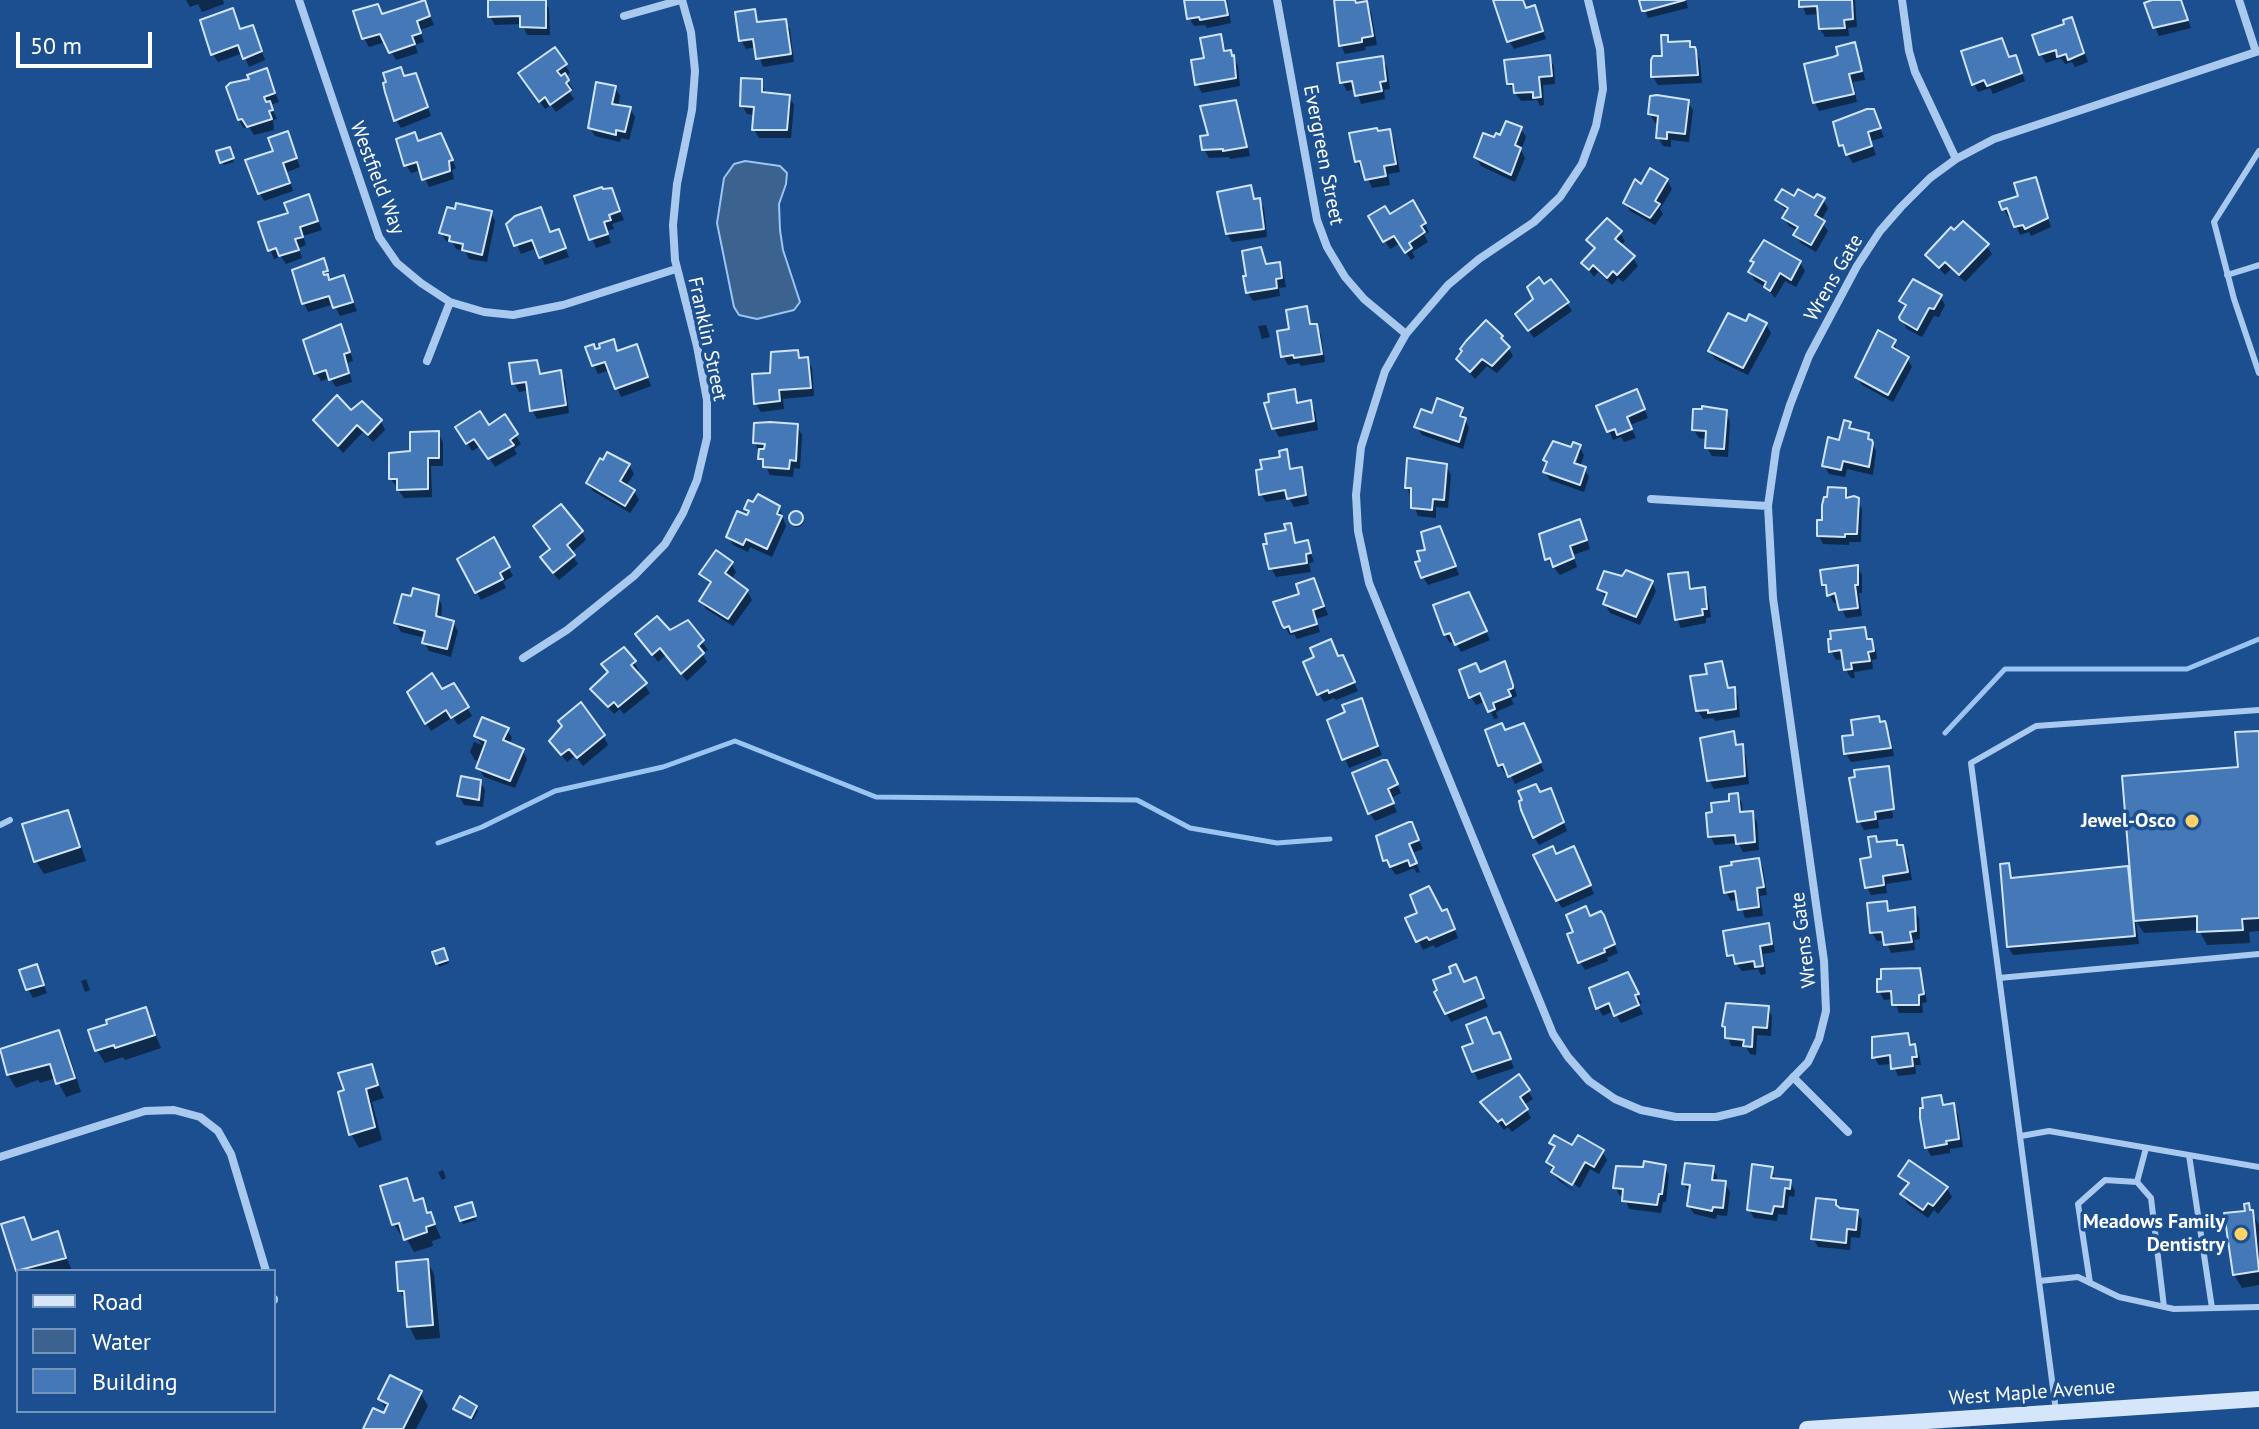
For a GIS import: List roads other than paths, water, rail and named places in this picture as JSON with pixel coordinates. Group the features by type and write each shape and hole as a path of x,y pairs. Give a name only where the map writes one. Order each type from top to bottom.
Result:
{"main road":[{"name":"West Maple Avenue","path":"1818,1429 2259,1399"}],"street":[{"name":"Westfield Way","path":"299,0 379,237 397,263 421,283 450,302 513,315 539,311 676,269"},
{"path":"624,16 681,0"},
{"name":"Franklin Street","path":"523,658 567,630 634,576 665,544 697,480 707,438 707,400 697,346 676,269 673,225 692,110 695,71 691,32 681,0"},
{"name":"Evergreen Street","path":"1277,0 1317,220 1327,247 1345,277 1364,299 1406,334"},
{"name":"Wrens Gate","path":"1588,0 1600,49 1603,89 1596,126 1582,164 1560,197 1534,222 1479,259 1448,285 1406,334 1385,371 1361,447 1356,495 1362,557 1375,598 1553,1034 1589,1081 1615,1099 1641,1110 1676,1117 1716,1117 1745,1110 1778,1093 1808,1062 1819,1039 1826,1011 1827,986 1773,598 1768,506 1776,449 1790,405 1809,356 1857,266 1880,231 1901,207 1930,178 1956,159 1994,139 2258,54"},
{"path":"1902,0 1915,72 1956,159"},
{"path":"2239,0 2258,54"},
{"path":"427,361 450,302"},
{"path":"1651,499 1768,506"},
{"path":"1793,1077 1848,1132"},
{"path":"0,1157 145,1111 174,1110 200,1117 218,1131 231,1154 265,1269"}],"lane":[{"path":"2259,151 2214,222 2227,275 2259,373"},
{"path":"2227,275 2259,265"},
{"path":"2056,1411 1971,763 2036,726 2259,710"},
{"path":"0,825 10,820"},
{"path":"1999,978 2259,954"},
{"path":"2021,1136 2049,1131 2259,1167"},
{"path":"2137,1182 2146,1148"},
{"path":"2189,1155 2212,1308"},
{"path":"2090,1283 2078,1204 2105,1180 2137,1182 2151,1198 2164,1307"},
{"path":"2039,1281 2078,1277 2119,1297 2164,1307 2259,1307"}],"water":[{"path":"745,161 780,166 787,173 779,204 780,230 783,250 800,302 794,310 757,319 739,315 734,307 717,223 724,178 734,164"}],"waterway":[{"path":"1945,733 2005,669 2187,669 2259,639"},
{"path":"438,843 482,827 555,791 663,767 735,741 876,797 1137,800 1190,828 1277,843 1330,839"}],"place":[{"name":"Jewel-Osco","path":"2192,821"},
{"name":"Meadows Family Dentistry","path":"2241,1234"}]}
